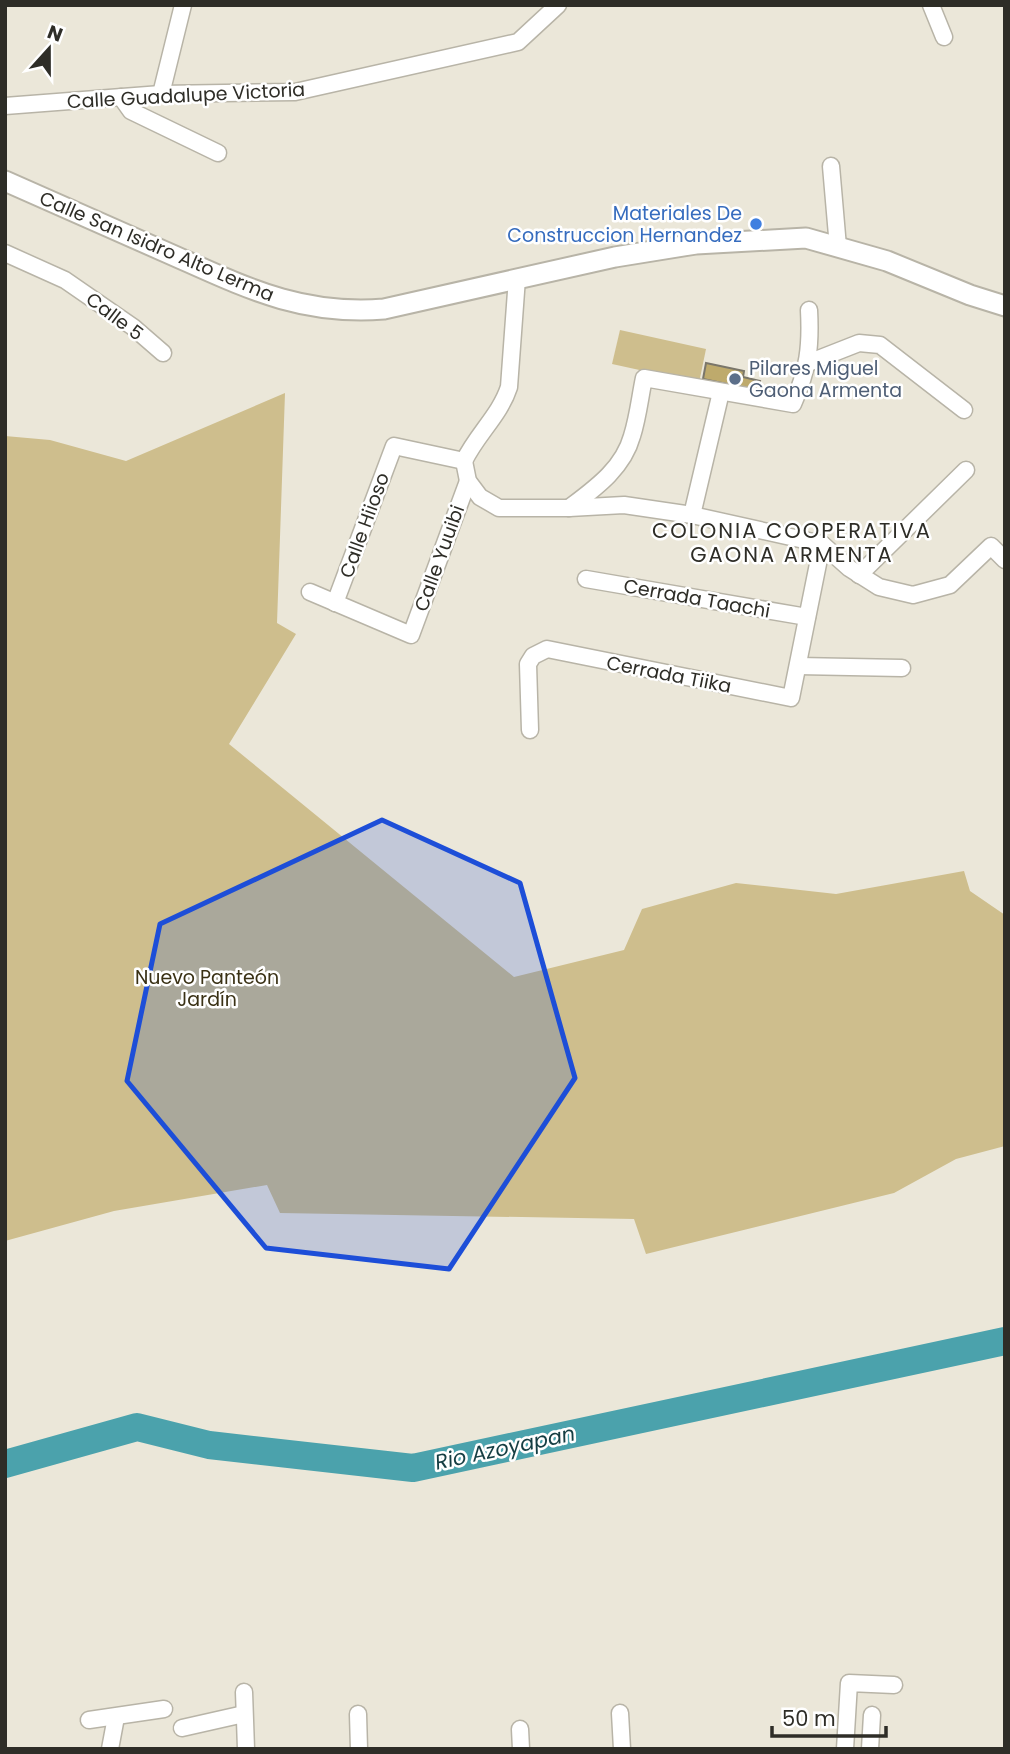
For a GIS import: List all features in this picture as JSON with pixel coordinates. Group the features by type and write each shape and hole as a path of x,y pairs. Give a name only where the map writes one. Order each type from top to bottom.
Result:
{"street":[{"path":"160,94 183,5"},
{"name":"Calle Guadalupe Victoria","path":"5,106 160,94 295,92 517,42 558,5"},
{"path":"931,5 944,37"},
{"path":"121,97 131,111 218,153"},
{"path":"831,166 838,247"},
{"name":"Calle San Isidro Alto Lerma","path":"5,181 256,292 317,308 347,311 384,309 615,257 696,244 806,238 887,261 970,295 1005,306"},
{"name":"Calle 5","path":"5,253 65,280 133,327 163,354"},
{"path":"517,278 509,387 505,401 474,441 464,461 468,481 480,497 499,508 624,505 692,515 822,544 859,575 879,587 913,595 950,585 991,546 1005,560"},
{"path":"569,508 614,470 625,454 632,438 644,378 793,404 806,375 811,343 809,310"},
{"path":"808,363 859,343 880,345 964,410"},
{"path":"692,515 721,392"},
{"name":"Calle Hiioso","path":"335,603 394,446 464,461"},
{"path":"859,575 966,470"},
{"name":"Calle Yuuibi","path":"335,603 411,635 468,481"},
{"path":"822,544 798,666 902,668"},
{"name":"Cerrada Taachi","path":"586,579 807,617"},
{"path":"310,593 335,603"},
{"name":"Cerrada Tiika","path":"530,730 528,664 533,656 547,649 791,698 798,666"},
{"path":"845,1749 849,1683 894,1685"},
{"path":"244,1692 246,1749"},
{"path":"89,1720 164,1709"},
{"path":"620,1713 622,1749"},
{"path":"182,1728 244,1714"},
{"path":"358,1714 359,1749"},
{"path":"870,1749 873,1715"},
{"path":"110,1749 116,1717"},
{"path":"520,1729 521,1749"}],"highlighted area":[{"path":"382,820 520,883 575,1078 449,1269 266,1248 127,1081 160,924"}],"green space":[{"path":"620,330 706,349 699,383 612,364"},
{"name":"Nuevo Panteón Jardín","path":"285,393 277,623 296,634 229,744 514,977 624,950 642,909 736,883 836,894 964,871 970,891 1005,915 1005,1146 956,1159 894,1193 646,1254 634,1219 280,1213 267,1185 114,1211 5,1241 5,436 50,440 126,461"}],"building":[{"path":"706,363 744,371 743,377 760,381 757,395 741,387 703,379"}],"waterway":[{"name":"Rio Azoyapan","path":"5,1464 137,1427 209,1445 413,1468 1005,1341"}],"place":[{"name":"Materiales De Construccion Hernandez","path":"756,224"},
{"name":"Pilares Miguel Gaona Armenta","path":"735,379"}],"district":[{"name":"COLONIA COOPERATIVA GAONA ARMENTA","path":"792,543"}]}
